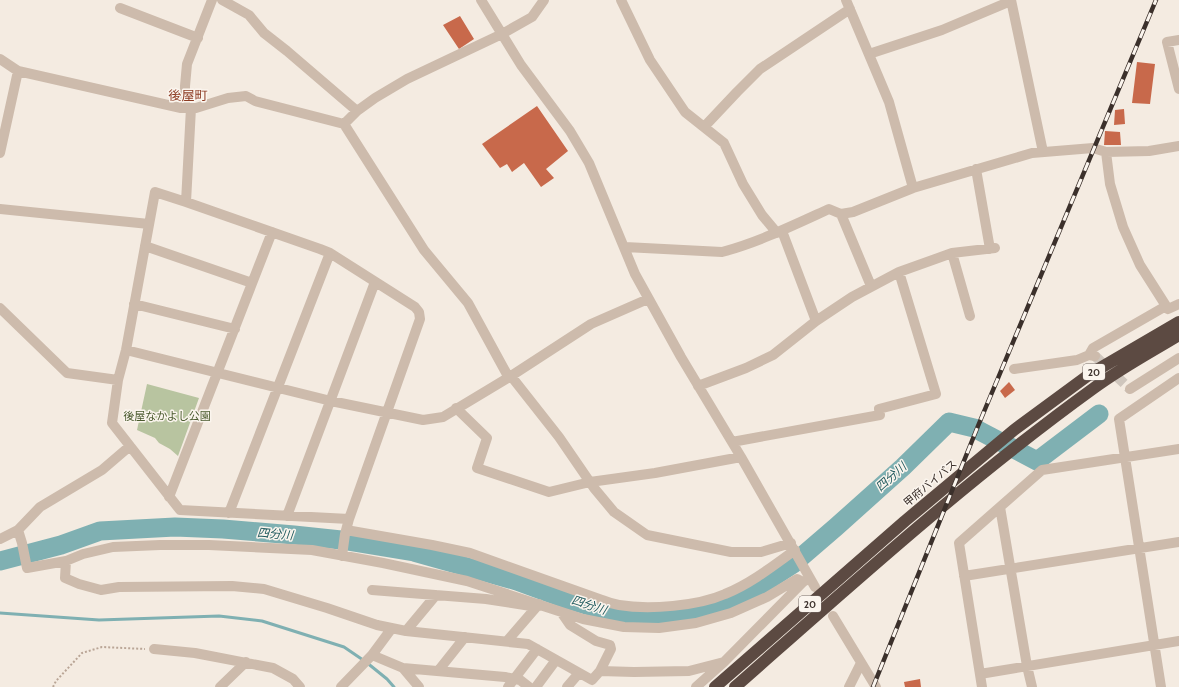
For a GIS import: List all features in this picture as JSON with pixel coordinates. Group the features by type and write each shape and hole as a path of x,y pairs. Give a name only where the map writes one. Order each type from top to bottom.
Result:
{"highway":[{"name":"甲府バイパス","path":"715,687 905,521 1014,430 1090,374 1179,322"},
{"name":"20","path":"735,687 915,530 1024,440 1096,386 1179,335"}],"street":[{"path":"186,202 188,108 185,86 188,64 212,0"},
{"path":"222,0 249,15 264,33 357,111"},
{"path":"481,0 522,65 570,131 589,163 635,274 648,299 793,546 806,576 815,587"},
{"path":"344,124 357,111 375,98 407,79 502,34 532,17 544,0"},
{"path":"621,0 650,60 685,112 724,143 743,184 762,215 779,232 816,321"},
{"path":"870,54 942,30 1011,0 1044,152"},
{"path":"704,127 760,69 848,4 889,102 913,188"},
{"path":"120,8 198,38"},
{"path":"1179,40 1167,42 1179,89"},
{"path":"0,59 18,71 188,108 196,108 228,98 246,96 255,101 268,105 344,124 424,250 468,303 510,377 559,437 590,482 614,512 647,535 731,552 761,552 793,546"},
{"path":"0,153 18,71"},
{"path":"624,247 722,252 779,232 829,209 841,214 852,212 913,188 1032,153 1094,148 1106,152 1149,151 1179,146"},
{"path":"1106,152 1110,184 1123,227 1140,265 1168,309 1179,304"},
{"path":"698,386 746,368 773,355 816,321 852,296 899,272 952,254 992,248 976,169"},
{"path":"342,553 345,532 349,519 420,319 419,312 415,307 330,253 155,192 126,350 118,380 112,423 180,510 349,519"},
{"path":"0,209 149,224"},
{"path":"841,214 871,286"},
{"path":"170,497 272,232"},
{"path":"145,246 252,283"},
{"path":"229,513 330,253"},
{"path":"952,254 970,316"},
{"path":"732,442 880,415 878,409 936,394 899,272"},
{"path":"287,516 375,282"},
{"path":"126,350 330,401 423,420 443,417 489,388 510,377 591,324 648,299"},
{"path":"134,304 234,329"},
{"path":"1014,369 1077,360 1092,355 1093,348 1166,306"},
{"path":"0,308 67,373 118,380"},
{"path":"1130,389 1179,358"},
{"path":"1161,687 1119,419 1179,378"},
{"path":"456,408 487,438 477,468 548,492 590,482 655,473 741,457"},
{"path":"0,539 18,530 40,507 102,470 130,446"},
{"path":"982,687 959,543 1042,470 1179,449"},
{"path":"1000,507 1027,666 1032,687"},
{"path":"18,530 27,568 66,561 83,554 113,547 160,544 312,550 342,553 468,581 538,606 584,619 624,627 659,628 696,623 731,613 767,597 797,579 806,576"},
{"path":"345,532 432,545 470,553 602,600 620,605 650,607 690,604 725,594 762,574 793,546"},
{"path":"964,576 1179,542"},
{"path":"66,561 65,578 79,584 101,590 119,587 232,586 264,589 406,631 528,644 592,680 600,671 611,649 610,645 596,641 570,625 560,612"},
{"path":"696,687 724,662 806,576"},
{"path":"372,590 486,599 538,606"},
{"path":"406,631 436,595"},
{"path":"507,642 538,606"},
{"path":"834,616 876,687"},
{"path":"341,687 371,656 392,628"},
{"path":"438,671 465,637"},
{"path":"980,674 1179,641"},
{"path":"508,687 537,649"},
{"path":"154,650 195,653 273,668 293,679 300,687"},
{"path":"371,656 403,668 514,679 520,680 529,687"},
{"path":"536,687 556,660"},
{"path":"220,687 246,662"},
{"path":"600,671 689,671 724,662"},
{"path":"849,687 861,663"},
{"path":"403,668 419,687"},
{"path":"743,687 754,671"},
{"path":"567,687 579,673"}],"path":[{"path":"53,687 56,681 82,653 102,647 154,650"}],"green space":[{"name":"後屋なかよし公園","path":"147,384 199,398 178,456 170,449 159,443 155,438 137,430"}],"building":[{"path":"460,16 474,39 459,49 443,25"},
{"path":"1137,62 1155,64 1150,104 1132,103"},
{"path":"537,106 568,151 546,169 554,178 541,187 524,163 512,172 507,164 500,168 482,144"},
{"path":"1124,109 1125,124 1114,125 1115,110"},
{"path":"1105,131 1120,132 1121,145 1104,145"},
{"path":"1009,382 1015,390 1005,398 1000,391"},
{"path":"920,679 921,687 905,687 904,682"}],"waterway":[{"name":"四分川","path":"0,561 61,545 100,531 175,527 223,529 294,535 341,540 414,552 517,581 566,599 611,612 651,617 688,612 721,605 758,587 793,564 836,527 903,467 949,422 974,428 1037,461 1099,414"},
{"path":"0,613 99,620 219,616 262,621 344,647 366,662 387,679 394,687"}],"tunnel":[{"path":"1095,356 1130,389"}],"railway":[{"path":"873,687 978,426 1156,0"}],"district":[{"name":"後屋町","path":"188,95"}]}
